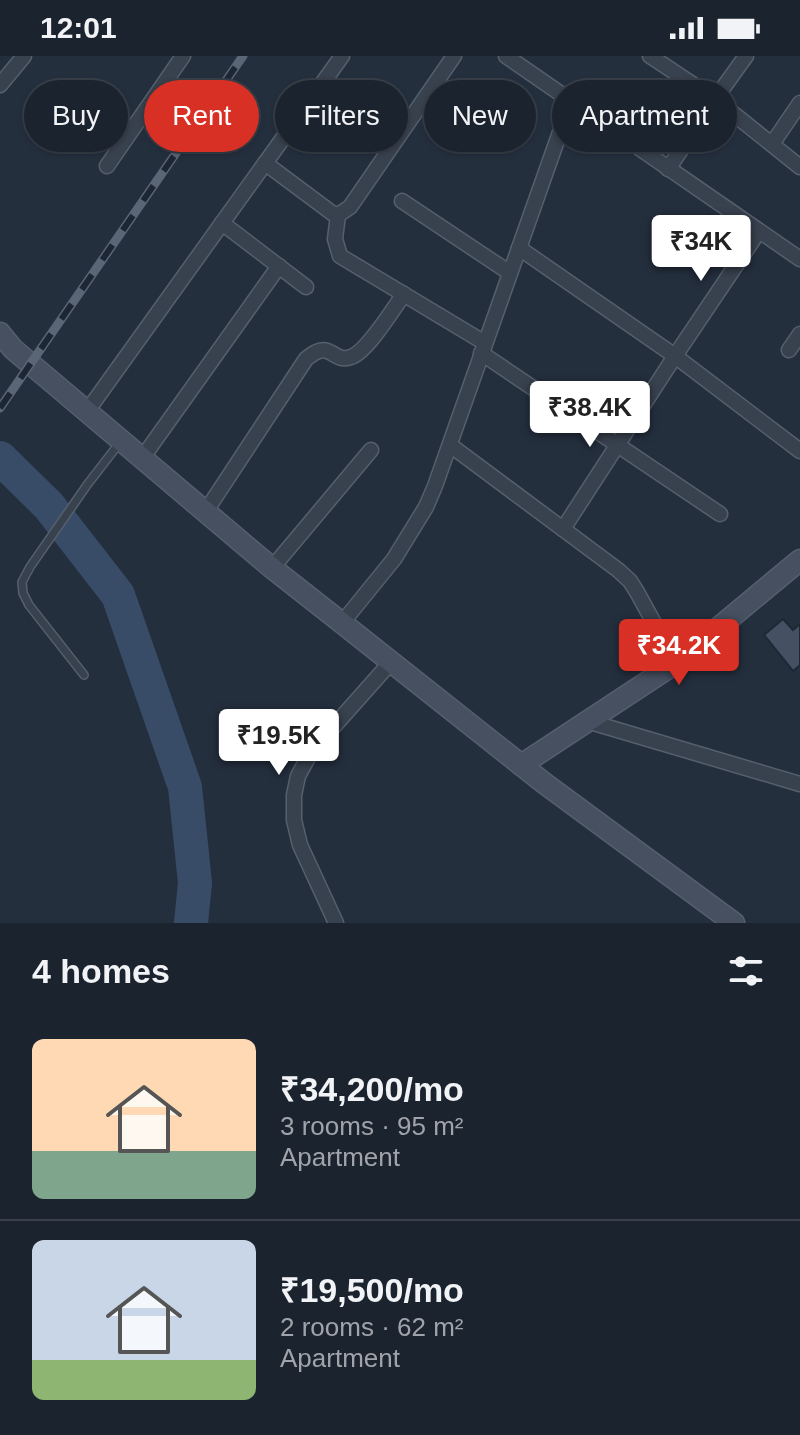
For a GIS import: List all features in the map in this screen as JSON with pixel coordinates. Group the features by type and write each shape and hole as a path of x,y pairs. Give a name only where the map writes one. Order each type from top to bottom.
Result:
{"street":[{"path":"0,85 24,56"},
{"path":"107,166 183,56"},
{"path":"88,410 342,56"},
{"path":"454,56 350,207 338,215 335,239 340,256 404,294 720,514"},
{"path":"506,56 552,88"},
{"path":"729,80 746,56"},
{"path":"660,59 689,80"},
{"path":"772,144 800,103"},
{"path":"737,116 800,167"},
{"path":"342,623 394,559 426,507 553,152"},
{"path":"644,152 800,259"},
{"path":"668,169 679,152"},
{"path":"265,163 338,215"},
{"path":"402,201 510,273"},
{"path":"222,223 306,287"},
{"path":"563,529 759,231"},
{"path":"519,248 675,356 800,451"},
{"path":"143,457 279,266"},
{"path":"206,511 306,359 315,351 327,350 341,358 351,358 362,351 404,294"},
{"path":"0,334 13,349 272,568 521,765 734,923"},
{"path":"789,350 800,334"},
{"path":"450,445 630,581 676,663"},
{"path":"272,568 371,450"},
{"path":"521,765 676,663 800,560"},
{"path":"336,923 300,845 294,820 298,776 311,752 391,662"},
{"path":"587,721 797,781"}],"lane":[{"path":"84,675 29,605 22,582 87,485 123,440"}],"building":[{"path":"783,619 793,630 800,624 800,665 793,671 764,635"}],"waterway":[{"path":"0,458 49,506 118,595 185,787 195,883 191,923"}],"railway":[{"path":"0,408 243,56"}]}
